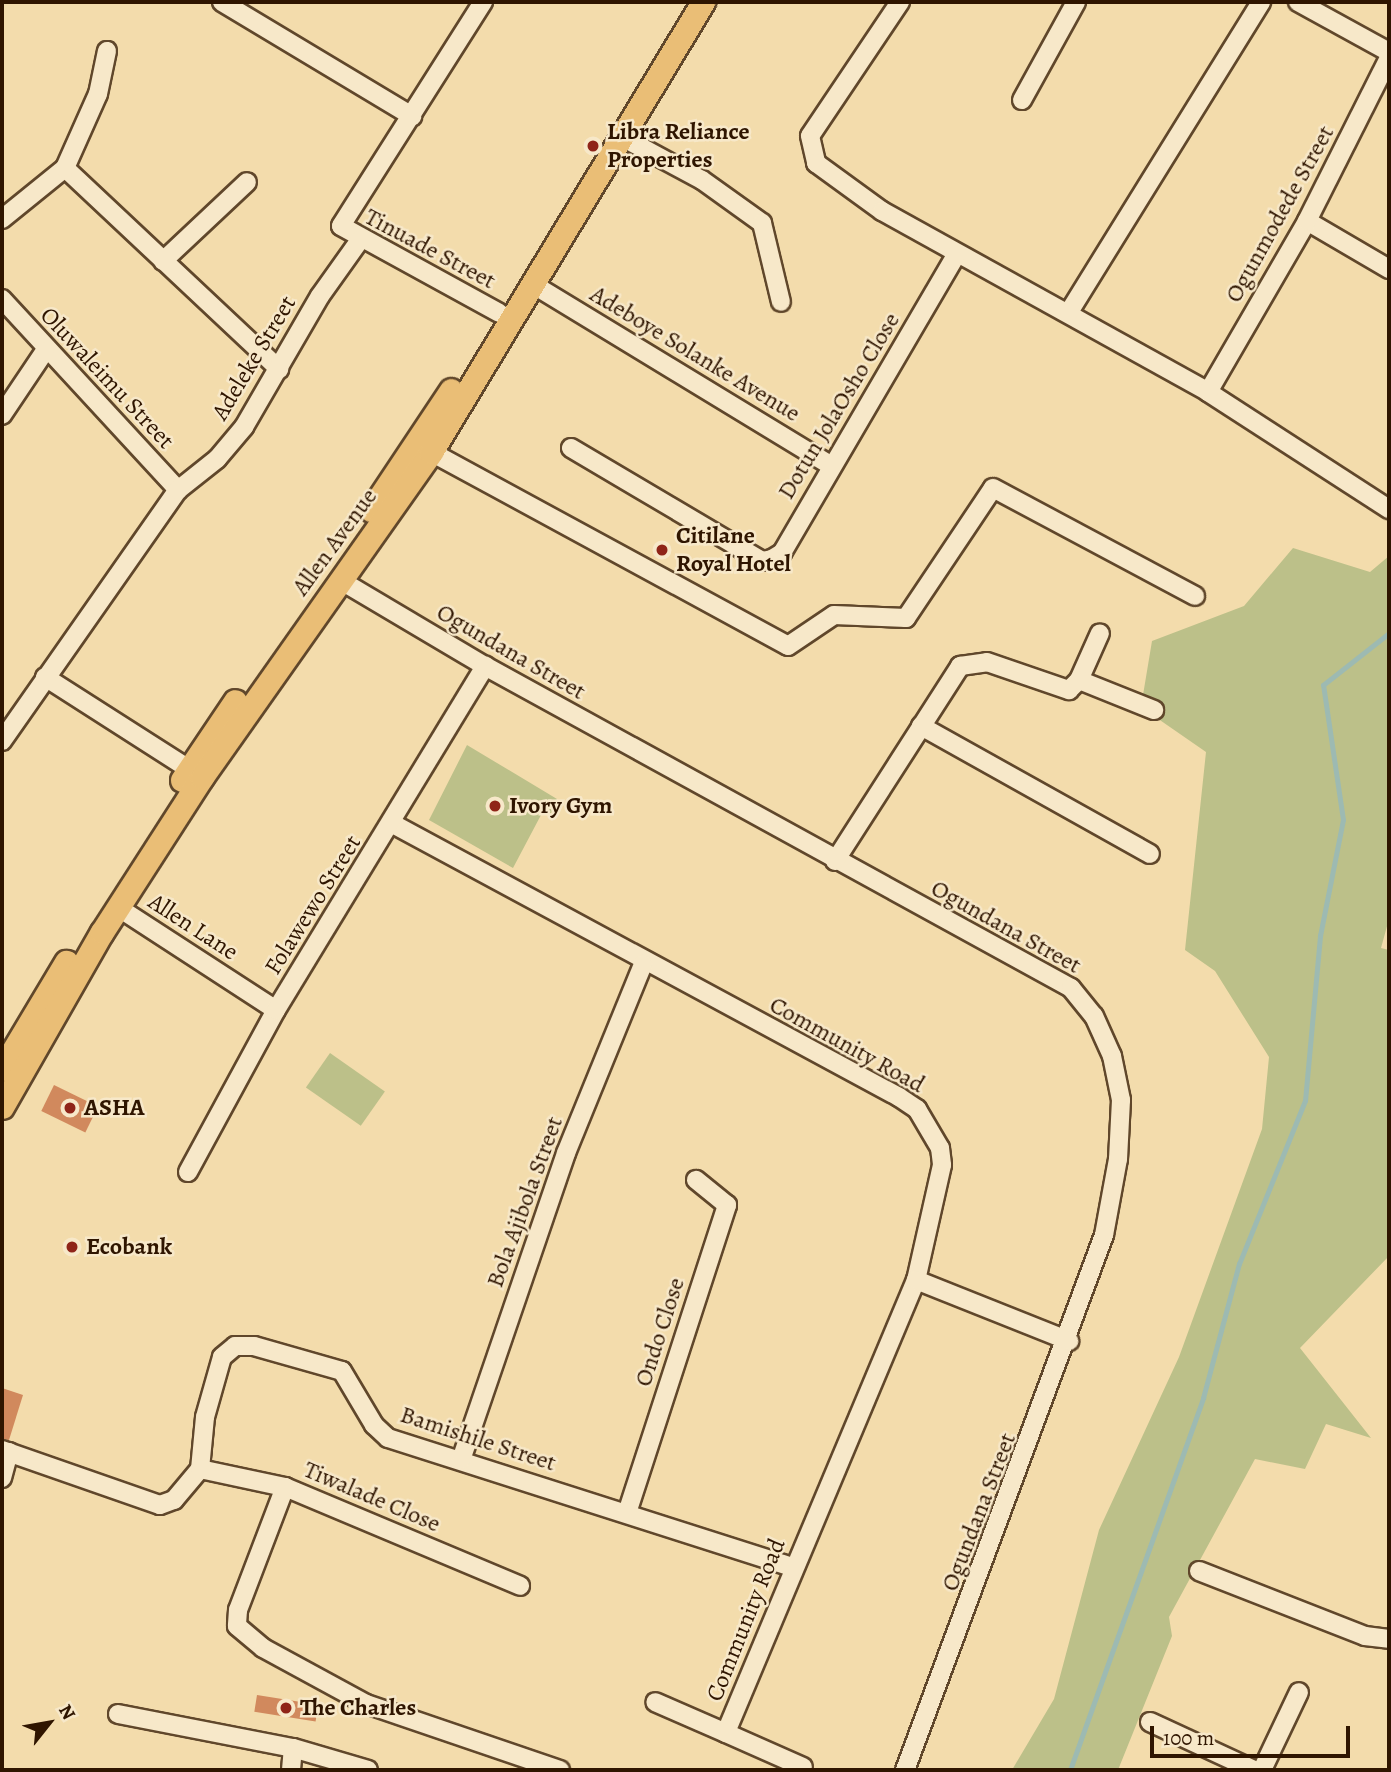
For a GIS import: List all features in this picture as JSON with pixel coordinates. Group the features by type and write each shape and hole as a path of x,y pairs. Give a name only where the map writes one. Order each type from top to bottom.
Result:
{"main road":[{"name":"Allen Avenue","path":"2,1069 189,769 419,442 687,2"},
{"name":"Allen Avenue","path":"2,1107 119,908 210,766 431,452 703,2"}],"street":[{"path":"222,2 412,116 482,2"},
{"path":"900,2 810,136 809,150 816,163 882,212 956,255 1069,312 1208,392 1389,509"},
{"path":"1022,100 1076,2"},
{"path":"1069,312 1261,2"},
{"path":"1298,2 1389,52"},
{"path":"2,219 65,168 98,94 107,51"},
{"name":"Ogunmodede Street","path":"1208,392 1307,220 1389,58"},
{"name":"Tinuade Street","path":"412,116 341,226 360,240 499,313"},
{"path":"622,137 702,180 762,223 781,302"},
{"path":"65,168 279,369"},
{"path":"163,261 247,182"},
{"path":"1307,220 1389,269"},
{"name":"Adeleke Street","path":"2,741 178,490 217,459 244,427 320,296 360,240"},
{"name":"Dotun JolaOsho Close","path":"571,448 762,561 782,553 830,465 956,255"},
{"name":"Adeboye Solanke Avenue","path":"534,285 830,465"},
{"name":"Oluwaleimu Street","path":"2,299 45,351 178,490"},
{"path":"2,415 45,351"},
{"path":"431,452 788,646 834,615 906,618 993,488 1195,596"},
{"name":"Ogundana Street","path":"340,580 485,666 835,861 1071,988 1094,1016 1112,1056 1121,1100 1118,1159 1104,1235 1069,1340 905,1770"},
{"path":"835,861 947,680 971,662 987,662 1069,690 1079,680 1100,633"},
{"name":"Folawewo Street","path":"188,1172 275,1010 393,824 485,666"},
{"path":"45,677 189,769"},
{"path":"1079,680 1154,710"},
{"path":"921,726 1150,854"},
{"name":"Community Road","path":"393,824 643,964 917,1109 940,1148 942,1166 916,1280 793,1567 726,1734 655,1702"},
{"name":"Allen Lane","path":"119,908 275,1010"},
{"name":"Bola Ajibola Street","path":"461,1460 566,1153 643,964"},
{"name":"Ondo Close","path":"627,1513 727,1205 695,1180"},
{"path":"916,1280 1069,1340"},
{"name":"Bamishile Street","path":"200,1469 215,1373 222,1357 235,1346 254,1346 342,1371 374,1425 388,1437 793,1567"},
{"path":"2,1478 5,1451 160,1505 174,1500 200,1469"},
{"name":"Tiwalade Close","path":"200,1469 285,1487 520,1586"},
{"path":"285,1487 238,1610 237,1626 247,1636 366,1704 560,1770"},
{"path":"1199,1571 1365,1636 1389,1639"},
{"path":"1262,1770 1299,1692"},
{"path":"118,1714 293,1748 368,1770"},
{"path":"1150,1722 1254,1770"},
{"path":"726,1734 803,1767"},
{"path":"291,1770 293,1748"}],"green space":[{"path":"1293,548 1370,572 1389,556 1389,919 1381,948 1389,950 1389,1256 1300,1348 1371,1438 1326,1424 1305,1469 1255,1459 1169,1617 1172,1636 1118,1770 1012,1770 1054,1699 1099,1530 1179,1357 1262,1129 1269,1057 1215,971 1185,950 1206,752 1141,707 1152,641 1244,606"},
{"name":"Ivory Gym","path":"467,745 557,799 551,813 541,815 513,868 429,820"},
{"path":"330,1053 385,1091 361,1126 306,1087"}],"building":[{"name":"ASHA","path":"54,1085 98,1106 85,1133 41,1111"},
{"path":"2,1388 23,1395 9,1440 2,1439"},
{"name":"The Charles","path":"257,1695 318,1705 316,1721 254,1712"}],"waterway":[{"path":"1070,1770 1203,1398 1239,1264 1305,1101 1320,936 1343,820 1323,685 1389,633"}],"place":[{"name":"Libra Reliance Properties","path":"593,146"},
{"name":"Citilane Royal Hotel","path":"662,550"},
{"name":"Ivory Gym","path":"495,806"},
{"name":"ASHA","path":"70,1108"},
{"name":"Ecobank","path":"72,1247"},
{"name":"The Charles","path":"286,1708"}]}
